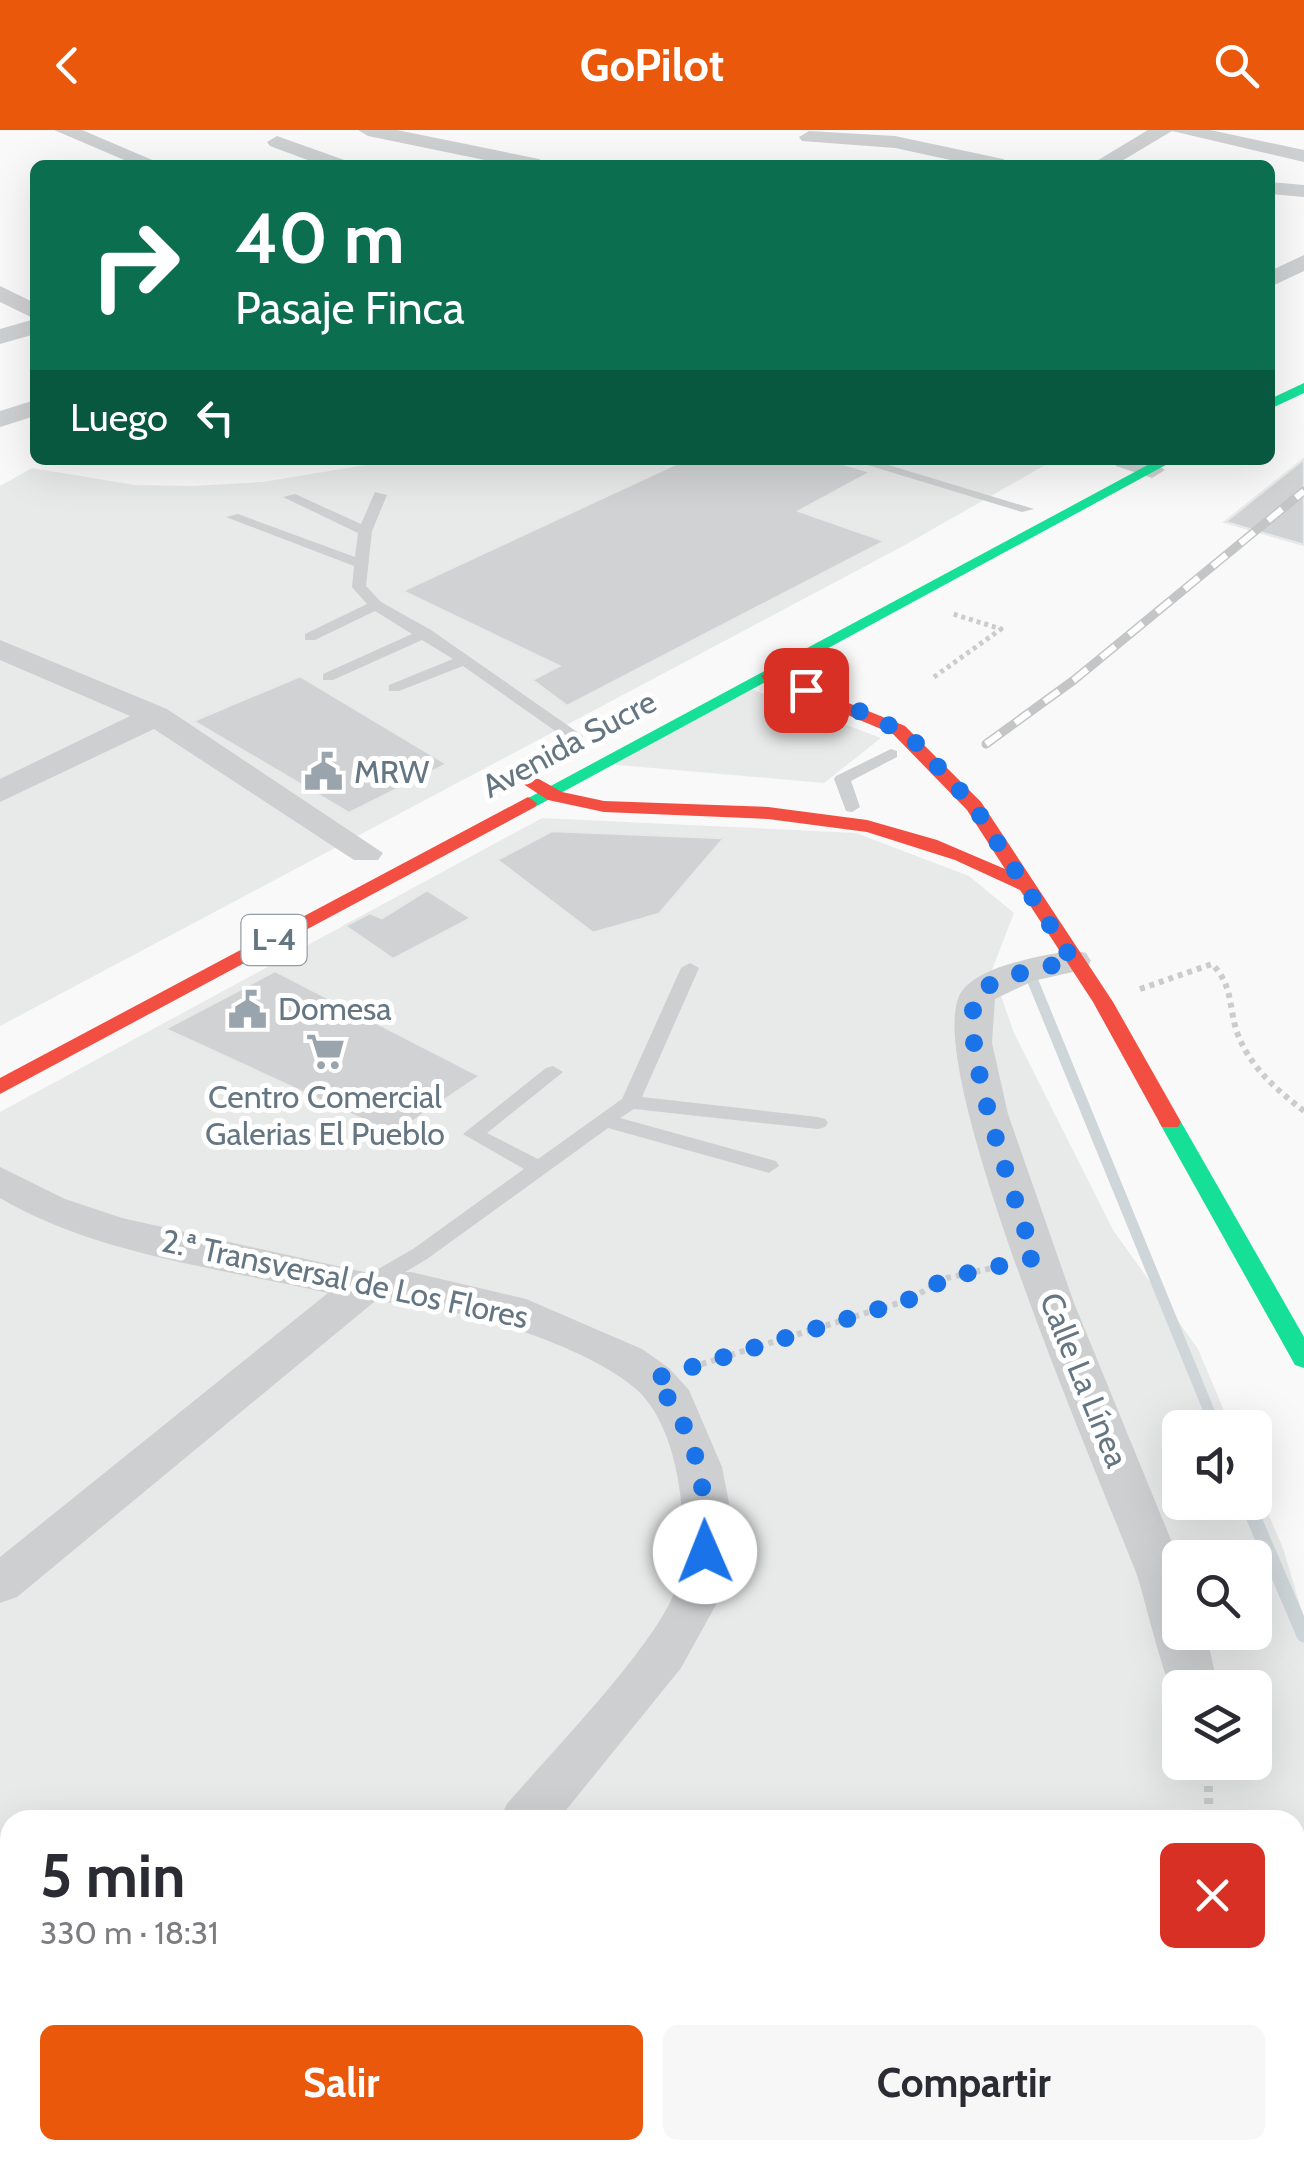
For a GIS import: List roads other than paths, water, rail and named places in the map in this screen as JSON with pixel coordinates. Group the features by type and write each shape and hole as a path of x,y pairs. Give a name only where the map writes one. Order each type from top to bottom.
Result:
{"main road":[{"path":"1275,402 1304,387"},
{"name":"Avenida Sucre","path":"0,1087 1160,465"},
{"path":"993,526 1061,490"},
{"path":"770,676 899,730 979,815 1103,1002 1304,1359"},
{"name":"Avenida Sucre","path":"491,786 605,725"},
{"path":"532,764 548,792 570,800 665,810 770,813 880,826 980,860 1024,886"},
{"path":"770,813 886,807"},
{"path":"939,807 979,815"},
{"path":"912,834 946,837 979,815"}],"street":[{"path":"64,130 142,160"},
{"path":"97,142 137,130"},
{"path":"368,130 518,160"},
{"path":"1109,160 1164,130"},
{"path":"1182,130 1304,156"},
{"path":"814,133 896,142 981,160"},
{"path":"277,142 326,160"},
{"path":"459,160 484,152"},
{"path":"1275,188 1304,191"},
{"path":"1275,277 1304,262"},
{"path":"0,293 30,309"},
{"path":"0,337 30,328"},
{"path":"0,419 30,410"},
{"path":"10,661 156,716 365,853"},
{"path":"0,792 156,716"},
{"name":"Calle La Línea","path":"1073,961 986,988 974,1004 972,1047 1034,1258 1162,1585"},
{"name":"2.ª Transversal de Los Flores","path":"0,1180 50,1209 82,1221 364,1286 411,1287 511,1310 587,1340 653,1379 673,1402 699,1466 706,1514 699,1592 663,1654 534,1810"},
{"path":"0,1584 364,1286"}],"lane":[{"path":"875,465 1027,509"},
{"path":"380,495 365,530 358,587 376,605 466,660 577,739"},
{"path":"290,497 365,530"},
{"path":"234,518 362,564"},
{"path":"310,637 376,605"},
{"path":"328,677 426,634"},
{"path":"394,688 466,660"},
{"path":"852,808 842,779 891,754"},
{"path":"364,1286 420,1254 630,1102 690,968"},
{"path":"536,1167 473,1134 554,1072"},
{"path":"630,1102 818,1123"},
{"path":"607,1121 769,1166"}],"waterway":[{"path":"1030,974 1209,1410"},
{"path":"1255,1520 1304,1635"}],"railway":[{"path":"986,744 1074,680 1304,491"}],"place":[{"name":"MRW","path":"324,772"},
{"name":"Domesa","path":"248,1009"},
{"name":"Centro Comercial Galerias El Pueblo","path":"325,1052"}]}
